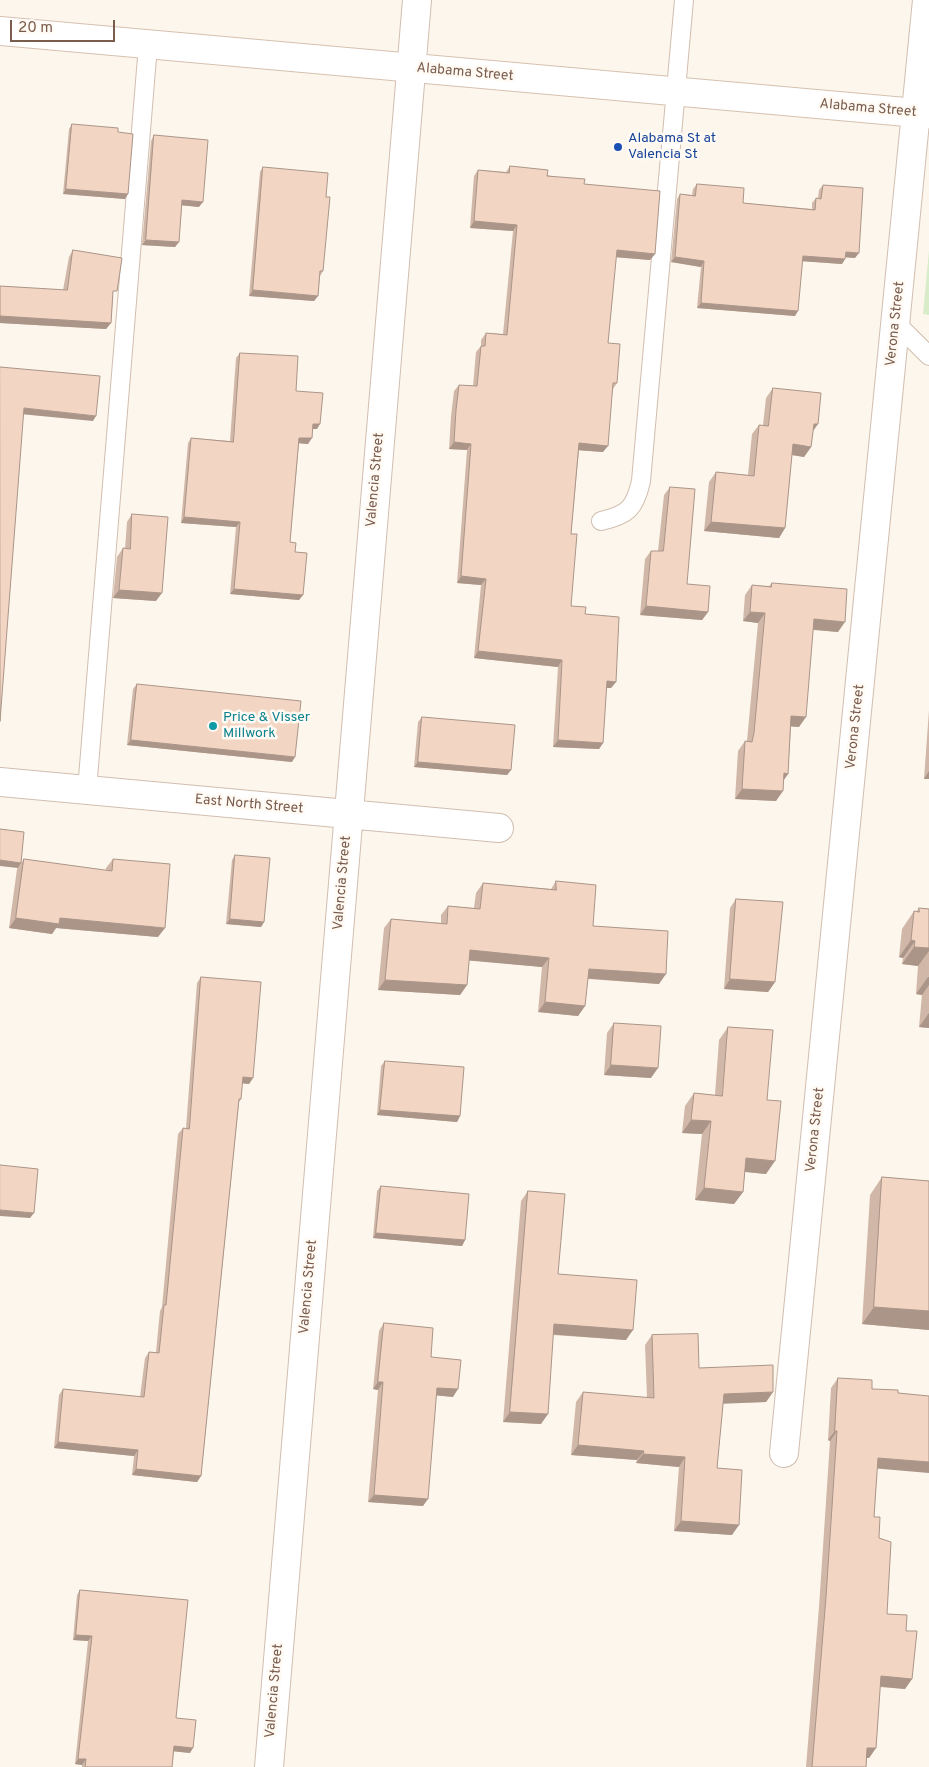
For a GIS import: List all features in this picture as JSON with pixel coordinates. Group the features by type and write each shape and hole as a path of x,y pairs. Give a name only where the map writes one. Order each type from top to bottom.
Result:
{"street":[{"name":"Valencia Street","path":"268,1767 417,0"},
{"name":"Verona Street","path":"784,1454 896,323 923,114 927,0"},
{"name":"Alabama Street","path":"0,32 923,114"},
{"name":"East North Street","path":"0,782 499,828"}],"lane":[{"path":"601,521 618,517 630,510 638,496 641,481 684,0"},
{"path":"87,790 148,45"},
{"path":"896,323 929,356"}],"green space":[{"path":"929,250 929,315 923,314"}],"building":[{"path":"72,124 118,128 118,132 133,134 128,194 66,189"},
{"path":"154,135 208,140 203,202 182,200 179,242 146,240"},
{"path":"510,166 548,170 547,176 585,179 584,184 660,191 655,254 617,250 608,343 620,344 617,383 613,383 608,446 579,443 571,534 577,534 571,606 586,607 585,614 619,617 616,682 607,681 603,743 558,740 562,660 478,651 486,579 461,576 471,444 454,442 459,385 477,386 481,346 485,346 486,333 507,335 517,225 474,221 478,170 509,173"},
{"path":"263,167 328,173 326,197 330,197 323,271 320,271 318,296 253,290"},
{"path":"697,184 744,188 743,203 815,210 816,198 821,199 823,185 863,188 859,253 846,252 845,259 803,256 798,311 701,303 704,261 675,257 680,194 695,196"},
{"path":"73,250 122,258 117,291 113,291 111,323 0,316 0,286 67,290"},
{"path":"240,353 298,356 296,391 323,393 320,424 313,424 312,438 299,438 290,542 296,543 295,552 307,553 303,595 234,589 240,522 184,517 191,438 233,442"},
{"path":"0,367 100,376 96,416 24,408 0,721"},
{"path":"773,388 821,393 818,424 814,424 811,447 793,444 785,528 711,522 716,472 754,476 759,425 768,426"},
{"path":"670,487 695,489 687,584 710,586 708,612 646,606 651,551 663,551"},
{"path":"132,514 168,517 162,593 119,590 123,548 130,549"},
{"path":"772,583 847,589 845,622 814,619 806,717 791,716 788,774 784,773 783,791 742,789 745,741 752,742 754,733 765,613 750,612 752,585 771,587"},
{"name":"Price & Visser Millwork","path":"137,684 301,701 295,757 131,740"},
{"path":"422,717 515,725 511,770 418,762"},
{"path":"0,829 24,832 21,863 0,860"},
{"path":"235,855 270,858 264,922 230,919"},
{"path":"24,859 112,871 113,859 170,864 165,928 60,918 59,924 16,918"},
{"path":"556,881 596,885 593,926 668,931 666,974 589,969 585,1006 545,1002 549,958 470,950 467,985 385,980 391,919 447,924 448,906 480,909 483,883 556,890"},
{"path":"736,899 783,902 775,982 730,979"},
{"path":"919,908 929,909 929,948 914,947 915,941 911,940 914,911 919,912"},
{"path":"201,977 261,982 253,1078 243,1077 241,1099 239,1099 201,1476 136,1469 138,1450 58,1442 63,1389 144,1397 149,1352 159,1353 164,1305 166,1305 183,1128 189,1129"},
{"path":"614,1023 661,1026 658,1068 611,1065"},
{"path":"728,1027 773,1030 767,1100 781,1101 775,1161 746,1158 743,1192 704,1188 711,1121 691,1120 694,1093 722,1096"},
{"path":"385,1061 464,1067 460,1116 380,1110"},
{"path":"0,1165 38,1169 34,1213 0,1210"},
{"path":"882,1177 929,1181 929,1311 874,1307"},
{"path":"381,1186 469,1194 465,1240 376,1233"},
{"path":"528,1191 565,1194 558,1274 637,1280 633,1330 554,1324 548,1414 510,1412"},
{"path":"384,1323 433,1328 431,1357 461,1360 458,1389 437,1388 428,1499 374,1495 383,1382 378,1382"},
{"path":"698,1334 699,1368 773,1365 773,1392 724,1394 717,1468 742,1470 739,1525 681,1521 685,1457 643,1454 644,1451 578,1445 583,1392 654,1398 652,1335"},
{"path":"838,1378 872,1380 872,1389 898,1390 898,1393 929,1396 929,1462 878,1458 874,1517 880,1517 879,1538 891,1542 887,1614 907,1615 906,1631 917,1631 912,1679 881,1676 876,1748 867,1748 866,1767 812,1767 826,1597 837,1431 835,1431"},
{"path":"80,1590 188,1600 176,1718 196,1720 193,1748 174,1746 172,1767 85,1767 86,1759 78,1759 92,1636 76,1635"}],"place":[{"name":"Alabama St at Valencia St","path":"618,147"},
{"name":"Price & Visser Millwork","path":"213,726"}]}
